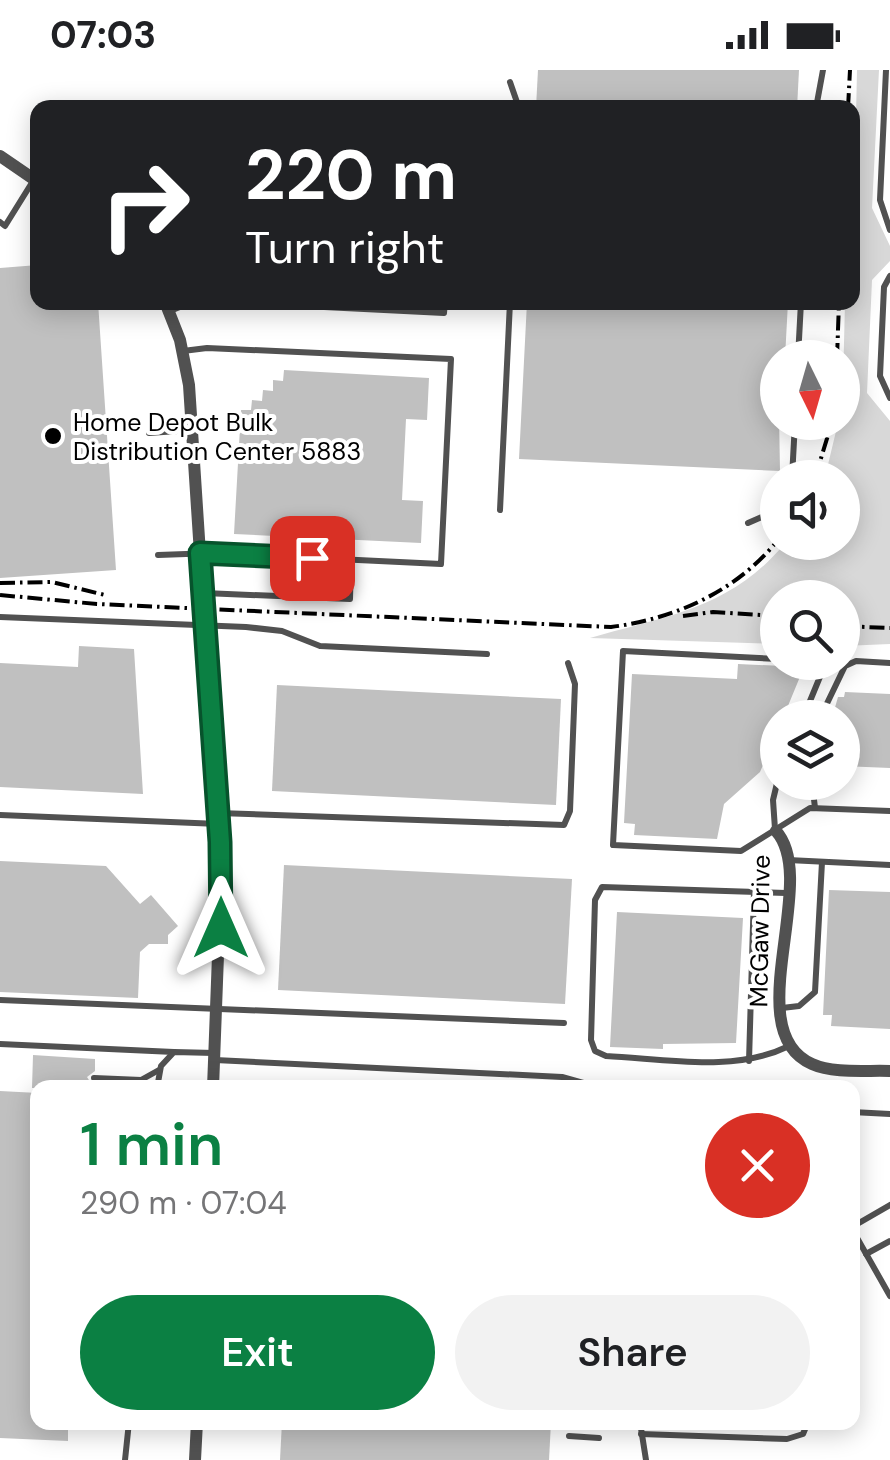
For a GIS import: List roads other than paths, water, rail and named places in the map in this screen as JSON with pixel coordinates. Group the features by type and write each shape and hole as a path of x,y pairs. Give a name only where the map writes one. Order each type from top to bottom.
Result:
{"street":[{"path":"0,156 30,177"},
{"path":"168,310 183,351 192,430 218,818 214,1080"},
{"name":"McGaw Drive","path":"776,830 786,845 788,860 780,1008 790,1046"},
{"path":"790,1046 820,1067 890,1071"},
{"path":"196,1460 197,1430"}],"lane":[{"path":"817,100 822,70"},
{"path":"886,70 880,200 890,230"},
{"path":"510,82 516,100"},
{"path":"0,222 5,226 30,190"},
{"path":"889,398 880,376 884,287 890,276"},
{"path":"393,310 444,310"},
{"path":"500,510 510,310"},
{"path":"799,340 801,310"},
{"path":"158,556 200,553 441,564 452,359 207,348 183,351"},
{"path":"150,433 192,430"},
{"path":"748,523 760,518"},
{"path":"203,594 350,599 352,560"},
{"path":"0,616 282,631 325,646 487,654"},
{"path":"760,658 623,651 614,845 741,851 816,808 890,811"},
{"path":"829,700 846,666 856,662 890,663"},
{"path":"0,816 564,825 570,816 575,684 568,663"},
{"path":"773,800 776,830"},
{"path":"815,800 816,808"},
{"path":"788,860 890,865"},
{"path":"780,1008 799,1006 815,992 822,862"},
{"path":"786,893 602,886 595,900 592,964 595,1052 606,1056 748,1061 790,1046"},
{"path":"748,1061 754,892"},
{"path":"0,1000 564,1024"},
{"path":"0,1044 572,1080"},
{"path":"94,1078 142,1080 160,1070 174,1052"},
{"path":"158,1080 160,1070"},
{"path":"860,1112 890,1114"},
{"path":"860,1223 890,1206"},
{"path":"866,1254 890,1241"},
{"path":"860,1243 890,1296"},
{"path":"125,1460 128,1430"},
{"path":"641,1430 646,1460"},
{"path":"641,1434 788,1439 805,1430"},
{"path":"569,1436 600,1438"}],"railway":[{"path":"848,100 850,70"},
{"path":"838,340 839,310"},
{"path":"820,460 827,440"},
{"path":"0,595 97,604 611,627 658,617 703,600 760,560"},
{"path":"0,583 52,582 105,595"},
{"path":"683,616 713,612 760,615"},
{"path":"860,627 890,628"}],"place":[{"name":"Home Depot Bulk Distribution Center 5883","path":"53,436"}]}
